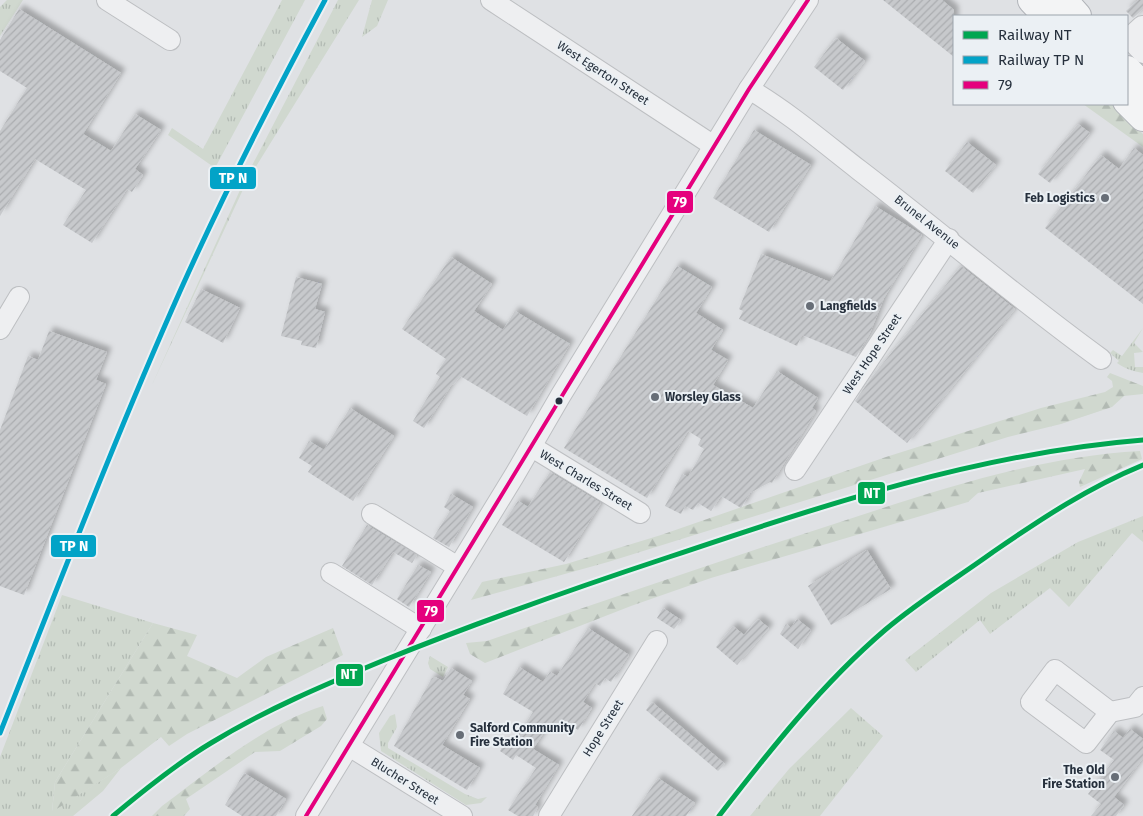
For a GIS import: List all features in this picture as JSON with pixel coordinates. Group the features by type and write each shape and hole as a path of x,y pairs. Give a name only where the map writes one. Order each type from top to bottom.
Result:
{"highway":[{"path":"1032,0 1045,15"},
{"path":"1063,0 1076,15"},
{"path":"1128,71 1143,86"},
{"path":"1128,102 1143,117"}],"street":[{"path":"107,0 170,40"},
{"name":"West Egerton Street","path":"491,0 714,146"},
{"path":"306,816 749,89 808,0"},
{"path":"1132,33 1143,53"},
{"name":"Brunel Avenue","path":"749,89 770,102 949,239 1052,323 1101,359"},
{"name":"West Hope Street","path":"796,470 949,239"},
{"path":"0,329 19,297"},
{"name":"West Charles Street","path":"532,447 640,513"},
{"path":"372,514 458,567"},
{"path":"331,574 421,629"},
{"name":"Hope Street","path":"549,816 657,641"},
{"path":"1110,712 1135,707 1143,698"},
{"name":"Blucher Street","path":"349,746 462,816"}],"green space":[{"path":"7,0 23,0 0,36 0,7"},
{"path":"282,0 305,0 215,168 168,135 172,128 203,149"},
{"path":"338,0 359,0 247,181 151,387 245,179"},
{"path":"372,0 388,0 377,26 362,37"},
{"path":"1084,105 1113,105 1143,134 1143,147"},
{"path":"1143,328 1134,343 1143,352 1134,353 1135,367 1143,367 1143,373 1129,370 1120,365 1117,363 1119,361 1110,353 1113,350 1122,356"},
{"path":"1110,373 1143,386 1143,394 1124,396 1112,407 1061,424 1008,437 608,562 471,600 482,582 566,564 661,535 886,457 1041,408 1105,392 1113,387 1112,381 1107,377"},
{"path":"1140,451 1142,459 1080,487 1079,482 1085,469 978,493 968,502 711,578 631,606 485,663 470,654 466,643 487,641 745,553 945,489 1022,468 1061,460"},
{"path":"1143,516 1143,542 1132,533 1069,607 1050,588 990,634 980,620 916,672 905,660 991,593 1078,542"},
{"path":"62,595 153,623 55,782 52,811 121,768 103,791 73,816 0,816 0,757"},
{"path":"153,623 197,635 187,656 237,678 266,657 333,628 343,655 187,734 169,746 161,737 121,768 52,812 55,782"},
{"path":"430,656 448,667 443,677 430,669 428,663"},
{"path":"323,706 327,719 321,726 280,751 255,752 186,799 190,809 184,816 152,816 200,777 259,736 301,714"},
{"path":"851,708 883,736 820,816 750,816 789,769"},
{"path":"395,714 397,727 388,743 388,748 465,794 478,799 487,797 481,803 466,805 381,751 379,733 390,716"}],"building":[{"path":"883,0 942,0 954,10 953,56"},
{"path":"1138,0 1143,0 1143,9 1133,18 1126,11"},
{"path":"19,9 121,73 83,134 111,151 135,114 161,130 135,169 143,175 132,192 127,189 92,243 63,225 86,190 35,159 0,216 0,131 27,88 0,71 0,40"},
{"path":"836,38 865,61 843,90 814,67"},
{"path":"1078,124 1090,133 1050,183 1038,174"},
{"path":"754,130 811,165 769,232 713,198"},
{"path":"967,142 996,165 973,193 945,171"},
{"name":"Feb Logistics","path":"1134,148 1143,155 1143,304 1045,228 1101,155 1119,169"},
{"name":"Langfields","path":"875,206 922,235 884,298 870,333 856,357 802,335 797,346 739,319 743,311 739,309 761,254 830,282"},
{"path":"451,257 492,284 474,311 503,330 515,311 570,344 527,416 460,376 452,384 424,428 413,421 440,377 436,374 446,359 402,329"},
{"path":"677,266 712,287 696,313 723,330 711,350 728,360 713,385 753,408 777,371 818,398 812,408 816,411 772,483 770,482 750,493 741,508 721,496 711,511 698,503 693,510 685,506 681,514 665,506 682,474 688,477 704,449 698,445 701,439 688,431 647,498 564,448"},
{"path":"961,266 1015,309 907,443 855,401"},
{"path":"296,277 322,284 315,309 325,312 316,348 301,345 302,341 281,336"},
{"path":"201,289 240,308 223,343 185,322"},
{"path":"49,331 107,352 96,380 106,384 24,595 0,586 0,430 28,356 38,360"},
{"path":"350,408 394,436 353,501 308,472 312,466 299,458 309,441 324,450"},
{"path":"550,472 601,503 564,562 502,525 518,501 528,507"},
{"path":"451,494 473,507 449,547 433,538 450,511 444,507"},
{"path":"367,525 417,555 412,563 393,552 372,585 342,566"},
{"path":"867,550 891,589 831,625 808,586"},
{"path":"418,565 431,572 409,607 397,599"},
{"path":"663,608 681,620 674,629 657,618"},
{"path":"758,619 769,628 737,665 716,647 733,626 744,635"},
{"path":"797,619 811,630 798,649 780,634 786,624 791,628"},
{"path":"588,628 629,655 611,682 605,678 600,686 595,683 583,702 592,708 578,730 570,725 566,732 551,722 533,749 559,765 535,805 538,807 533,816 518,816 508,810 536,768 516,755 513,760 500,751 505,742 511,746 533,712 503,694 519,667 543,682 550,672 557,676"},
{"path":"451,668 472,681 463,695 470,699 442,745 480,768 467,790 394,746 432,678 435,677 443,681"},
{"path":"652,702 725,764 718,771 646,710"},
{"name":"The Old Fire Station","path":"1130,729 1143,739 1143,758 1114,797 1124,805 1116,816 1091,816 1101,804 1088,794 1114,760 1100,750 1114,731 1123,738"},
{"path":"244,773 286,799 276,816 242,816 225,805"},
{"path":"658,778 695,803 686,816 632,816"}],"rail line":[{"name":"NT","path":"113,816 185,760 252,720 382,661 524,607 786,519 903,484 1022,456 1143,440"},
{"name":"NT","path":"719,816 777,742 818,695 862,651 898,619 1047,516 1084,493 1143,465"}],"transit line":[{"path":"0,733 111,454 181,289 250,143 325,0"},
{"name":"79","path":"306,816 749,89 808,0"}],"place":[{"name":"Feb Logistics","path":"1105,198"},
{"name":"Langfields","path":"810,306"},
{"name":"Worsley Glass","path":"655,397"},
{"name":"Salford Community Fire Station","path":"460,735"},
{"name":"The Old Fire Station","path":"1115,777"}]}
